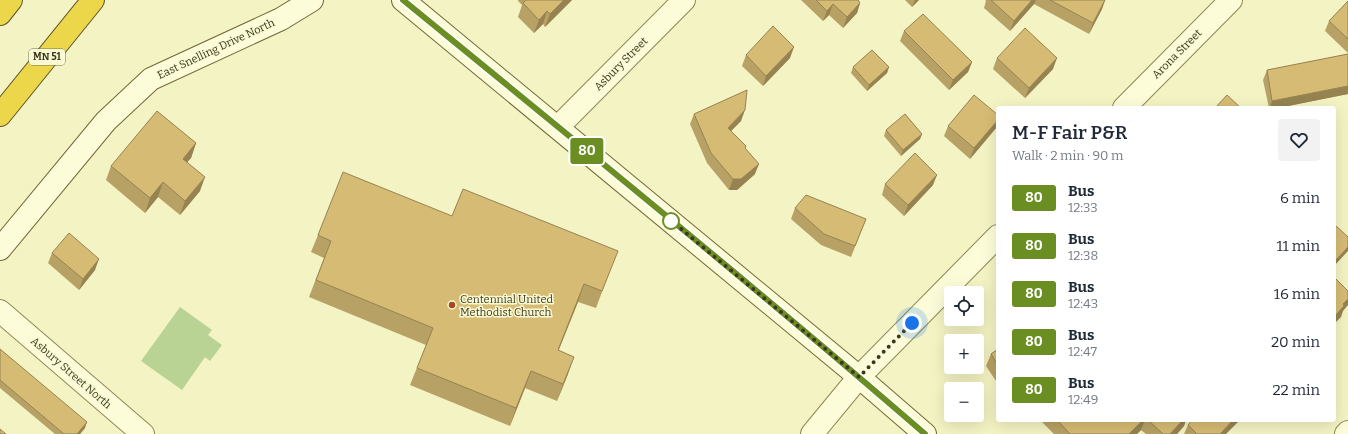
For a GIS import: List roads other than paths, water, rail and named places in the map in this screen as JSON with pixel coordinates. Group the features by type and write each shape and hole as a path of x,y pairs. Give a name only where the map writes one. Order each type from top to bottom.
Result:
{"highway":[{"path":"0,14 11,0"},
{"name":"MN 51","path":"0,115 94,0"}],"street":[{"name":"East Snelling Drive North","path":"0,249 106,121 151,79 281,19 312,0"},
{"path":"403,0 859,377 925,434"},
{"name":"Asbury Street","path":"558,127 684,0"},
{"name":"Arona Street","path":"1126,106 1230,0"},
{"path":"812,434 859,377 996,238"},
{"name":"Asbury Street North","path":"0,311 143,434"}],"place":[{"name":"Centennial United Methodist Church","path":"452,305"}]}
